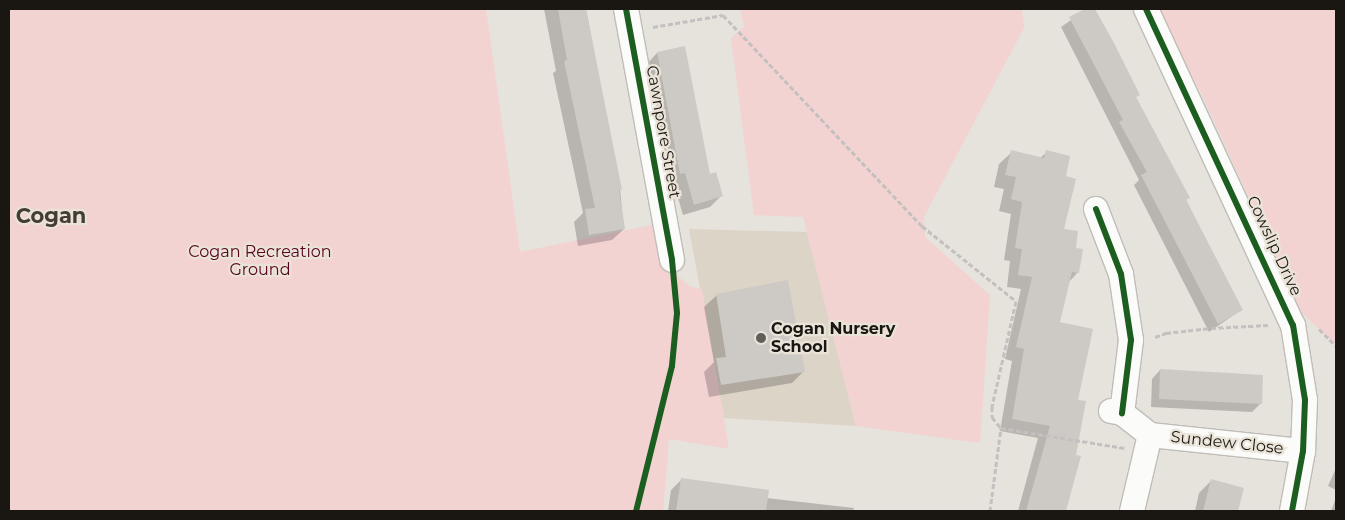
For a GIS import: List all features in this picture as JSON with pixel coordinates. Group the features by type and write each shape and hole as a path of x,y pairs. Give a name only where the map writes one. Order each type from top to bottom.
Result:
{"street":[{"name":"Cowslip Drive","path":"1146,9 1293,324 1305,400 1303,451 1292,511"},
{"name":"Cawnpore Street","path":"628,20 672,260"},
{"path":"1096,209 1121,274 1130,348"},
{"name":"Sundew Close","path":"1130,348 1116,412 1148,445 1303,451"},
{"path":"1132,511 1148,445"}],"path":[{"path":"628,20 723,15 922,226 1016,301 992,407 992,417 1001,428 1110,444 1148,445"},
{"path":"1130,348 1166,333 1293,324"},
{"path":"990,511 1001,428"}],"shaded area":[{"path":"689,229 807,232 856,426 724,418"}],"green space":[{"name":"Cogan Recreation Ground","path":"9,9 486,9 520,252 656,224 663,256 679,277 691,287 702,289 729,449 669,439 663,511 9,511"},
{"path":"740,9 1022,9 1024,28 924,217 925,237 990,295 980,443 856,426 803,217 754,215 731,38 744,27"},
{"path":"1157,9 1336,9 1336,345 1302,313 1202,95"}],"building":[{"path":"558,9 586,9 622,190 619,190 625,229 589,235 585,209 595,208 564,61 567,60"},
{"path":"1085,9 1095,9 1114,43 1140,95 1136,97 1190,198 1186,200 1243,310 1218,324 1141,175 1147,172 1119,122 1123,120 1069,17"},
{"path":"685,46 710,174 716,172 723,196 694,205 685,173 680,174 657,52"},
{"path":"1011,150 1044,158 1046,150 1070,156 1066,176 1076,179 1064,229 1078,231 1076,248 1083,249 1079,273 1072,272 1060,322 1093,329 1078,400 1086,401 1076,455 1081,456 1066,511 1026,511 1050,426 1012,419 1024,349 1016,347 1032,277 1018,275 1022,249 1015,248 1022,202 1011,199 1016,177 1005,175"},
{"name":"Cogan Nursery School","path":"788,280 805,372 721,385 716,358 726,357 716,294"},
{"path":"1160,369 1263,375 1262,404 1159,399"},
{"path":"681,478 769,490 766,511 676,511"},
{"path":"1211,479 1244,488 1238,511 1203,511"}],"cycle path":[{"path":"626,9 672,260 677,313 672,366 636,511"},
{"path":"1146,9 1293,325 1305,400 1303,451 1292,511"},
{"path":"1096,209 1121,274 1131,340 1122,413"}],"place":[{"name":"Cogan Nursery School","path":"761,338"}],"district":[{"name":"Cogan","path":"51,216"}]}
